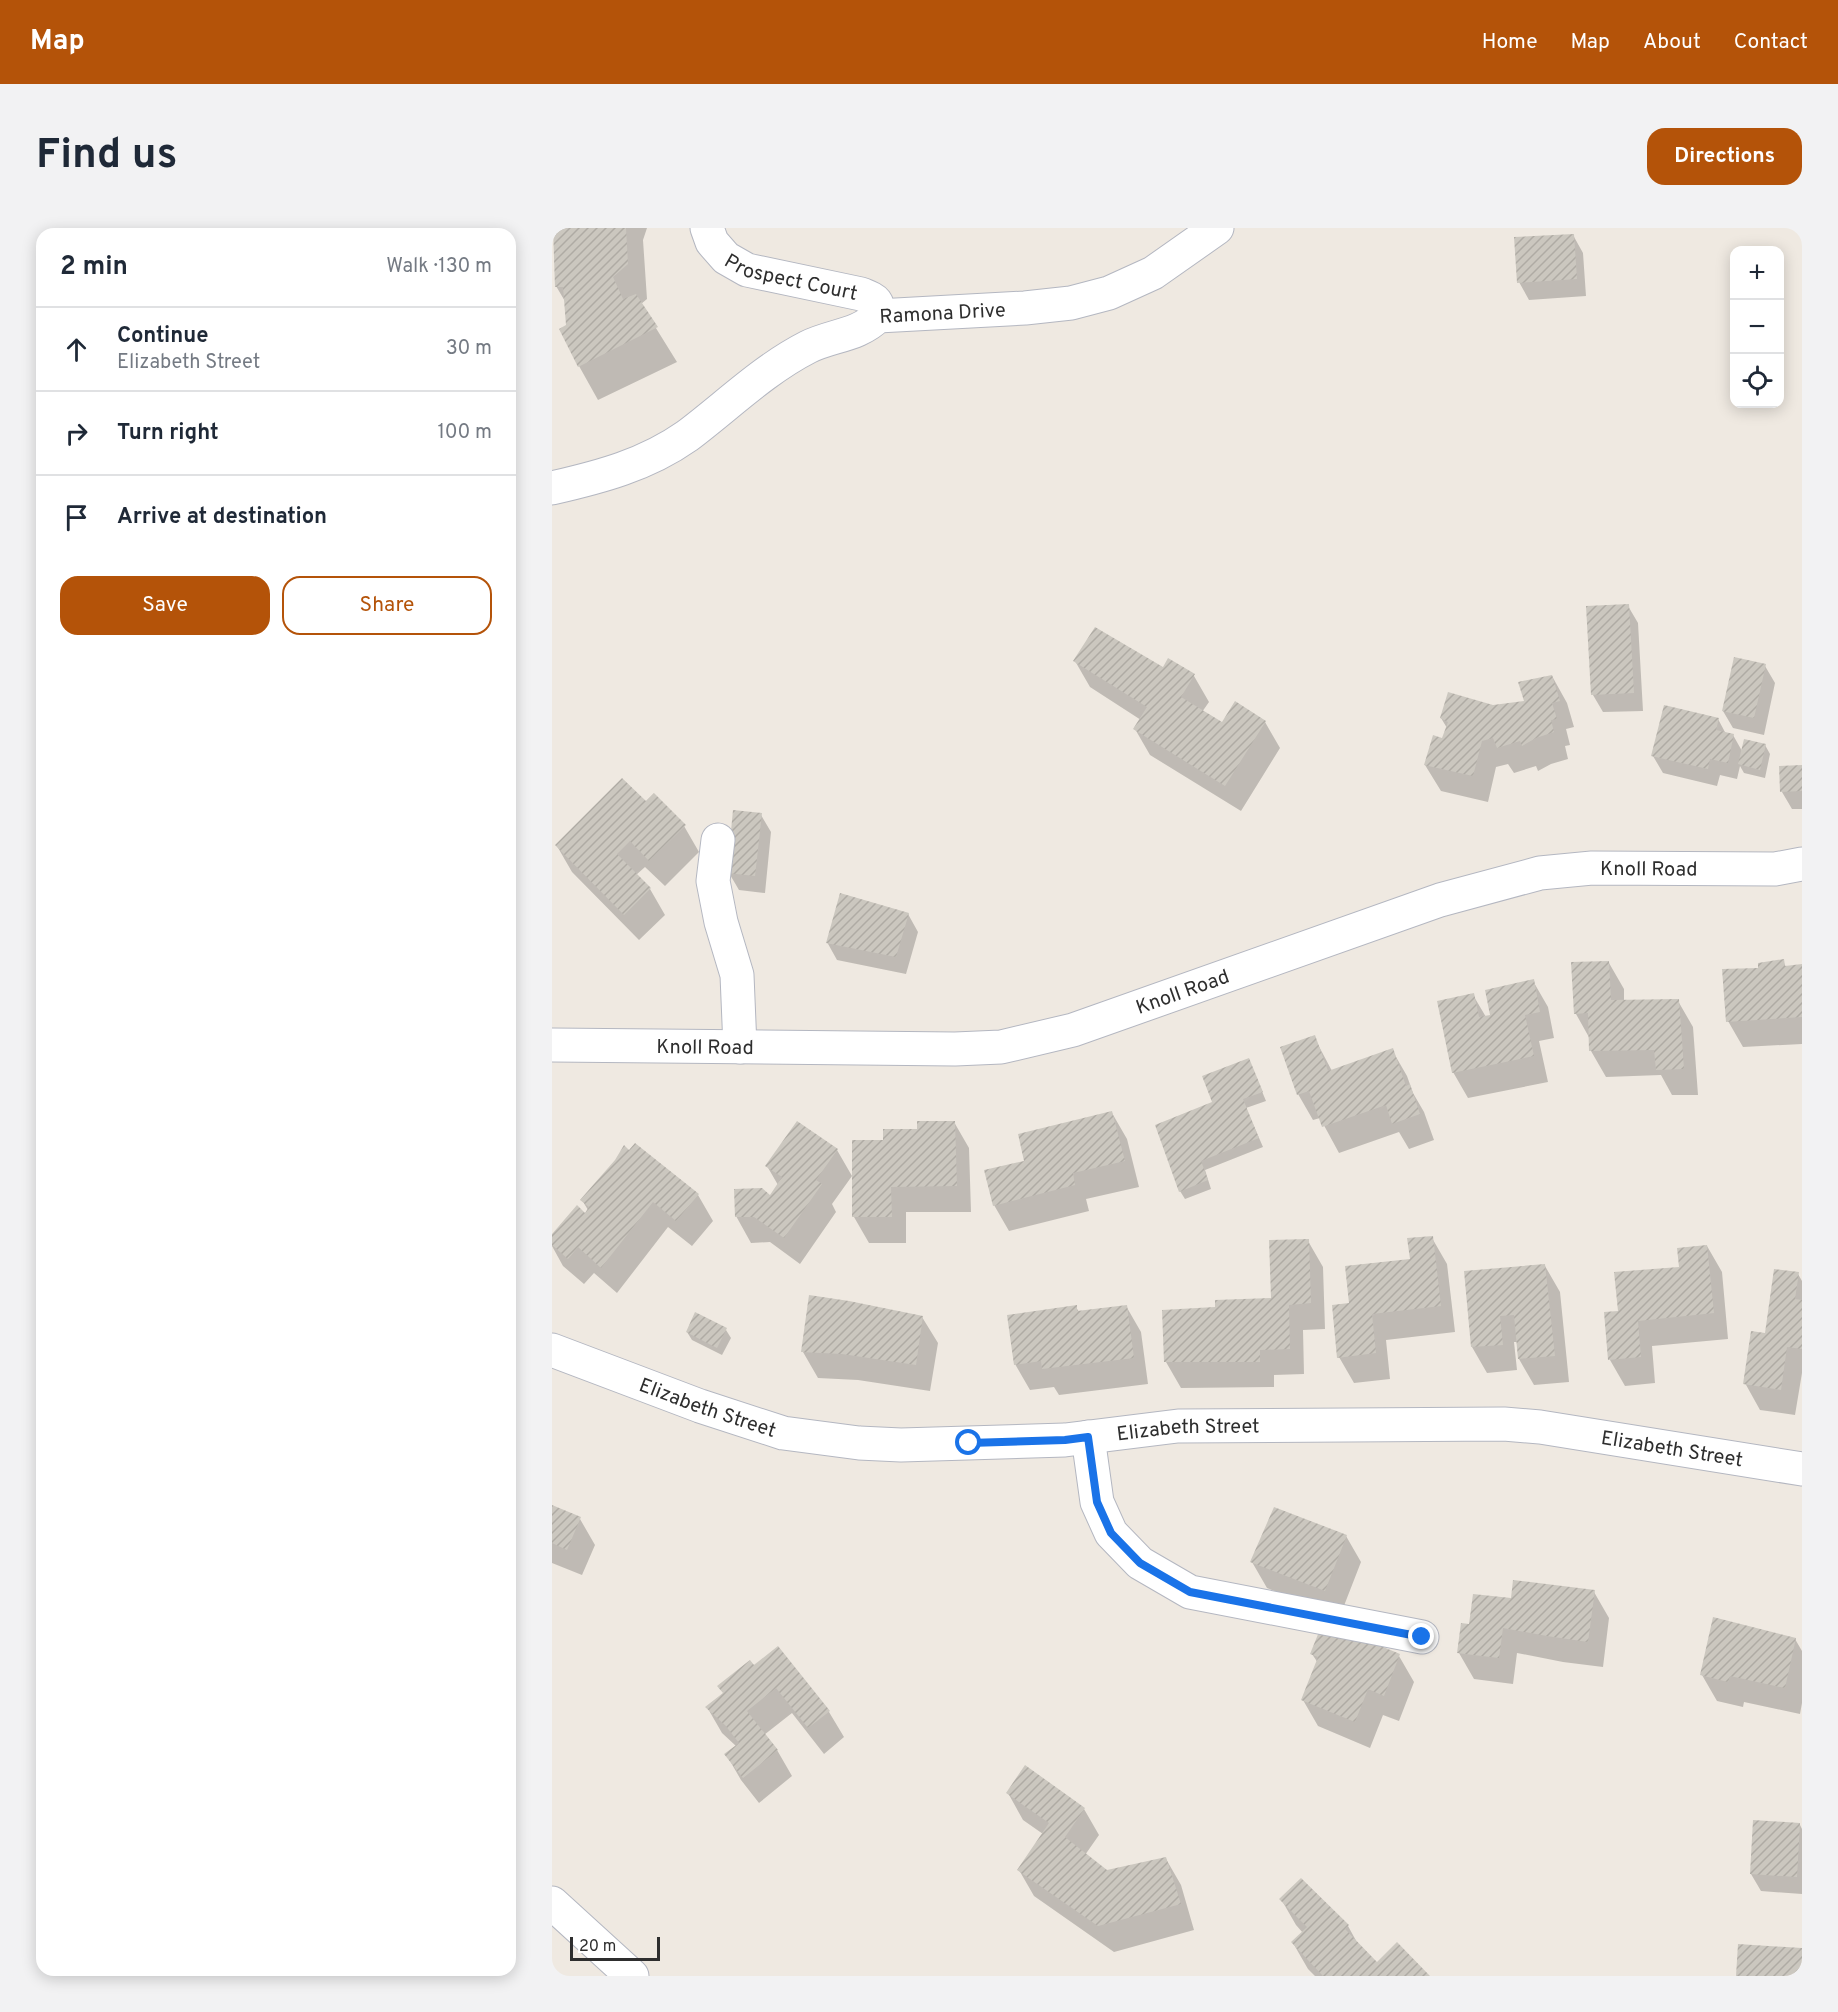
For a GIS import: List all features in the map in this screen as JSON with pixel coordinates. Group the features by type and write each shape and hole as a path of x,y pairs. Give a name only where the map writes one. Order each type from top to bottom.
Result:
{"street":[{"name":"Prospect Court","path":"707,228 712,242 726,258 747,270 861,294 876,301 879,305 878,316"},
{"name":"Ramona Drive","path":"552,488 597,478 640,463 686,436 770,370 809,347 857,331 878,316 1026,308 1071,303 1109,293 1153,273 1217,228"},
{"path":"718,840 713,880 721,922 737,975 740,1047"},
{"name":"Knoll Road","path":"552,1045 1001,1047 1035,1041 1073,1030 1440,900 1540,873 1592,868 1775,869 1802,864"},
{"name":"Elizabeth Street","path":"552,1350 700,1406 783,1433 859,1443 901,1445 1065,1440 1178,1426 1504,1424 1540,1427 1802,1469"},
{"path":"1088,1437 1097,1502 1111,1533 1140,1563 1190,1592 1422,1637"},
{"path":"552,1903 632,1976"}],"building":[{"path":"553,228 626,228 628,264 613,277 623,299 636,294 658,327 578,367 559,329 566,325 563,287 555,287"},
{"path":"1574,234 1577,279 1517,283 1514,237"},
{"path":"1629,604 1634,693 1591,695 1586,606"},
{"path":"1095,627 1163,667 1168,658 1195,674 1181,697 1222,722 1235,701 1266,721 1225,786 1133,729 1147,707 1073,661"},
{"path":"1734,657 1766,664 1754,718 1722,711"},
{"path":"1552,675 1560,701 1552,703 1557,719 1551,720 1554,732 1522,746 1520,741 1497,748 1493,738 1482,741 1473,776 1424,765 1433,735 1442,738 1448,722 1440,718 1448,692 1493,705 1524,701 1518,682"},
{"path":"1664,705 1719,718 1716,730 1734,734 1728,763 1710,759 1708,769 1651,756"},
{"path":"1744,739 1766,744 1760,770 1738,764"},
{"path":"1802,765 1802,791 1780,792 1779,766"},
{"path":"622,778 646,801 654,793 686,825 649,861 630,841 617,854 651,888 624,915 555,845"},
{"path":"733,810 762,813 755,876 727,873"},
{"path":"840,893 909,913 896,957 826,943"},
{"path":"1784,959 1785,966 1802,964 1802,1017 1726,1022 1722,969 1758,968 1758,963"},
{"path":"1609,961 1611,1000 1679,999 1684,1069 1656,1070 1654,1050 1589,1051 1588,1013 1574,1014 1571,962"},
{"path":"1534,979 1540,1012 1525,1015 1534,1056 1452,1073 1437,1001 1474,993 1479,1017 1490,1015 1485,990"},
{"path":"1315,1035 1328,1071 1393,1048 1406,1086 1410,1084 1420,1114 1392,1124 1386,1105 1322,1127 1309,1091 1297,1095 1280,1047"},
{"path":"1249,1058 1263,1092 1243,1099 1259,1138 1201,1161 1208,1180 1179,1192 1155,1125 1212,1102 1202,1076"},
{"path":"1112,1111 1125,1161 1073,1173 1075,1185 993,1206 984,1170 1024,1161 1018,1134"},
{"path":"797,1121 838,1149 816,1180 822,1184 784,1238 754,1217 735,1217 734,1189 762,1188 770,1195 782,1177 765,1166"},
{"path":"917,1121 955,1121 957,1186 891,1187 892,1217 852,1217 852,1140 883,1140 883,1129 917,1129"},
{"path":"635,1143 699,1194 676,1221 653,1202 601,1268 578,1247 568,1259 552,1245 552,1234 577,1205 585,1213 589,1207 580,1200 615,1160 624,1145 629,1150"},
{"path":"1433,1236 1441,1306 1372,1314 1376,1353 1337,1358 1332,1305 1349,1303 1345,1266 1410,1259 1407,1238"},
{"path":"1309,1239 1311,1303 1289,1305 1290,1349 1260,1350 1260,1362 1164,1362 1162,1310 1215,1307 1215,1300 1271,1298 1269,1240"},
{"path":"1707,1245 1714,1313 1638,1321 1641,1357 1608,1360 1604,1312 1618,1311 1614,1272 1679,1267 1677,1248"},
{"path":"1545,1264 1555,1356 1518,1359 1514,1315 1500,1316 1503,1345 1471,1347 1464,1271"},
{"path":"1774,1269 1799,1272 1795,1299 1802,1300 1802,1349 1787,1347 1781,1390 1743,1384 1751,1331 1765,1333"},
{"path":"809,1295 923,1316 916,1365 842,1354 801,1352"},
{"path":"1077,1305 1077,1311 1127,1305 1134,1358 1042,1369 1041,1361 1014,1365 1007,1315"},
{"path":"695,1312 727,1328 717,1348 686,1332"},
{"path":"552,1505 581,1517 567,1550 552,1543"},
{"path":"1274,1507 1347,1535 1325,1591 1250,1562"},
{"path":"1513,1580 1595,1590 1588,1642 1503,1628 1499,1658 1457,1653 1461,1623 1469,1624 1473,1594 1511,1598"},
{"path":"1713,1617 1796,1638 1785,1688 1730,1676 1728,1682 1700,1675"},
{"path":"1323,1622 1400,1654 1384,1696 1368,1689 1355,1722 1301,1700 1318,1657 1310,1654"},
{"path":"778,1646 830,1711 808,1728 776,1688 747,1711 778,1750 743,1778 724,1754 739,1743 725,1725 705,1707 723,1693 717,1686 750,1660 754,1665"},
{"path":"1025,1765 1085,1808 1065,1837 1107,1870 1166,1857 1181,1904 1098,1926 1017,1870 1049,1823 1006,1793"},
{"path":"1753,1820 1800,1823 1797,1877 1750,1874"},
{"path":"1301,1878 1349,1925 1345,1929 1377,1962 1397,1942 1430,1976 1323,1976 1291,1942 1307,1927 1279,1899"},
{"path":"1738,1944 1802,1948 1802,1976 1736,1976"}],"route":[{"path":"969,1443 1065,1440 1088,1437 1097,1502 1111,1533 1140,1563 1190,1592 1422,1637"}]}
